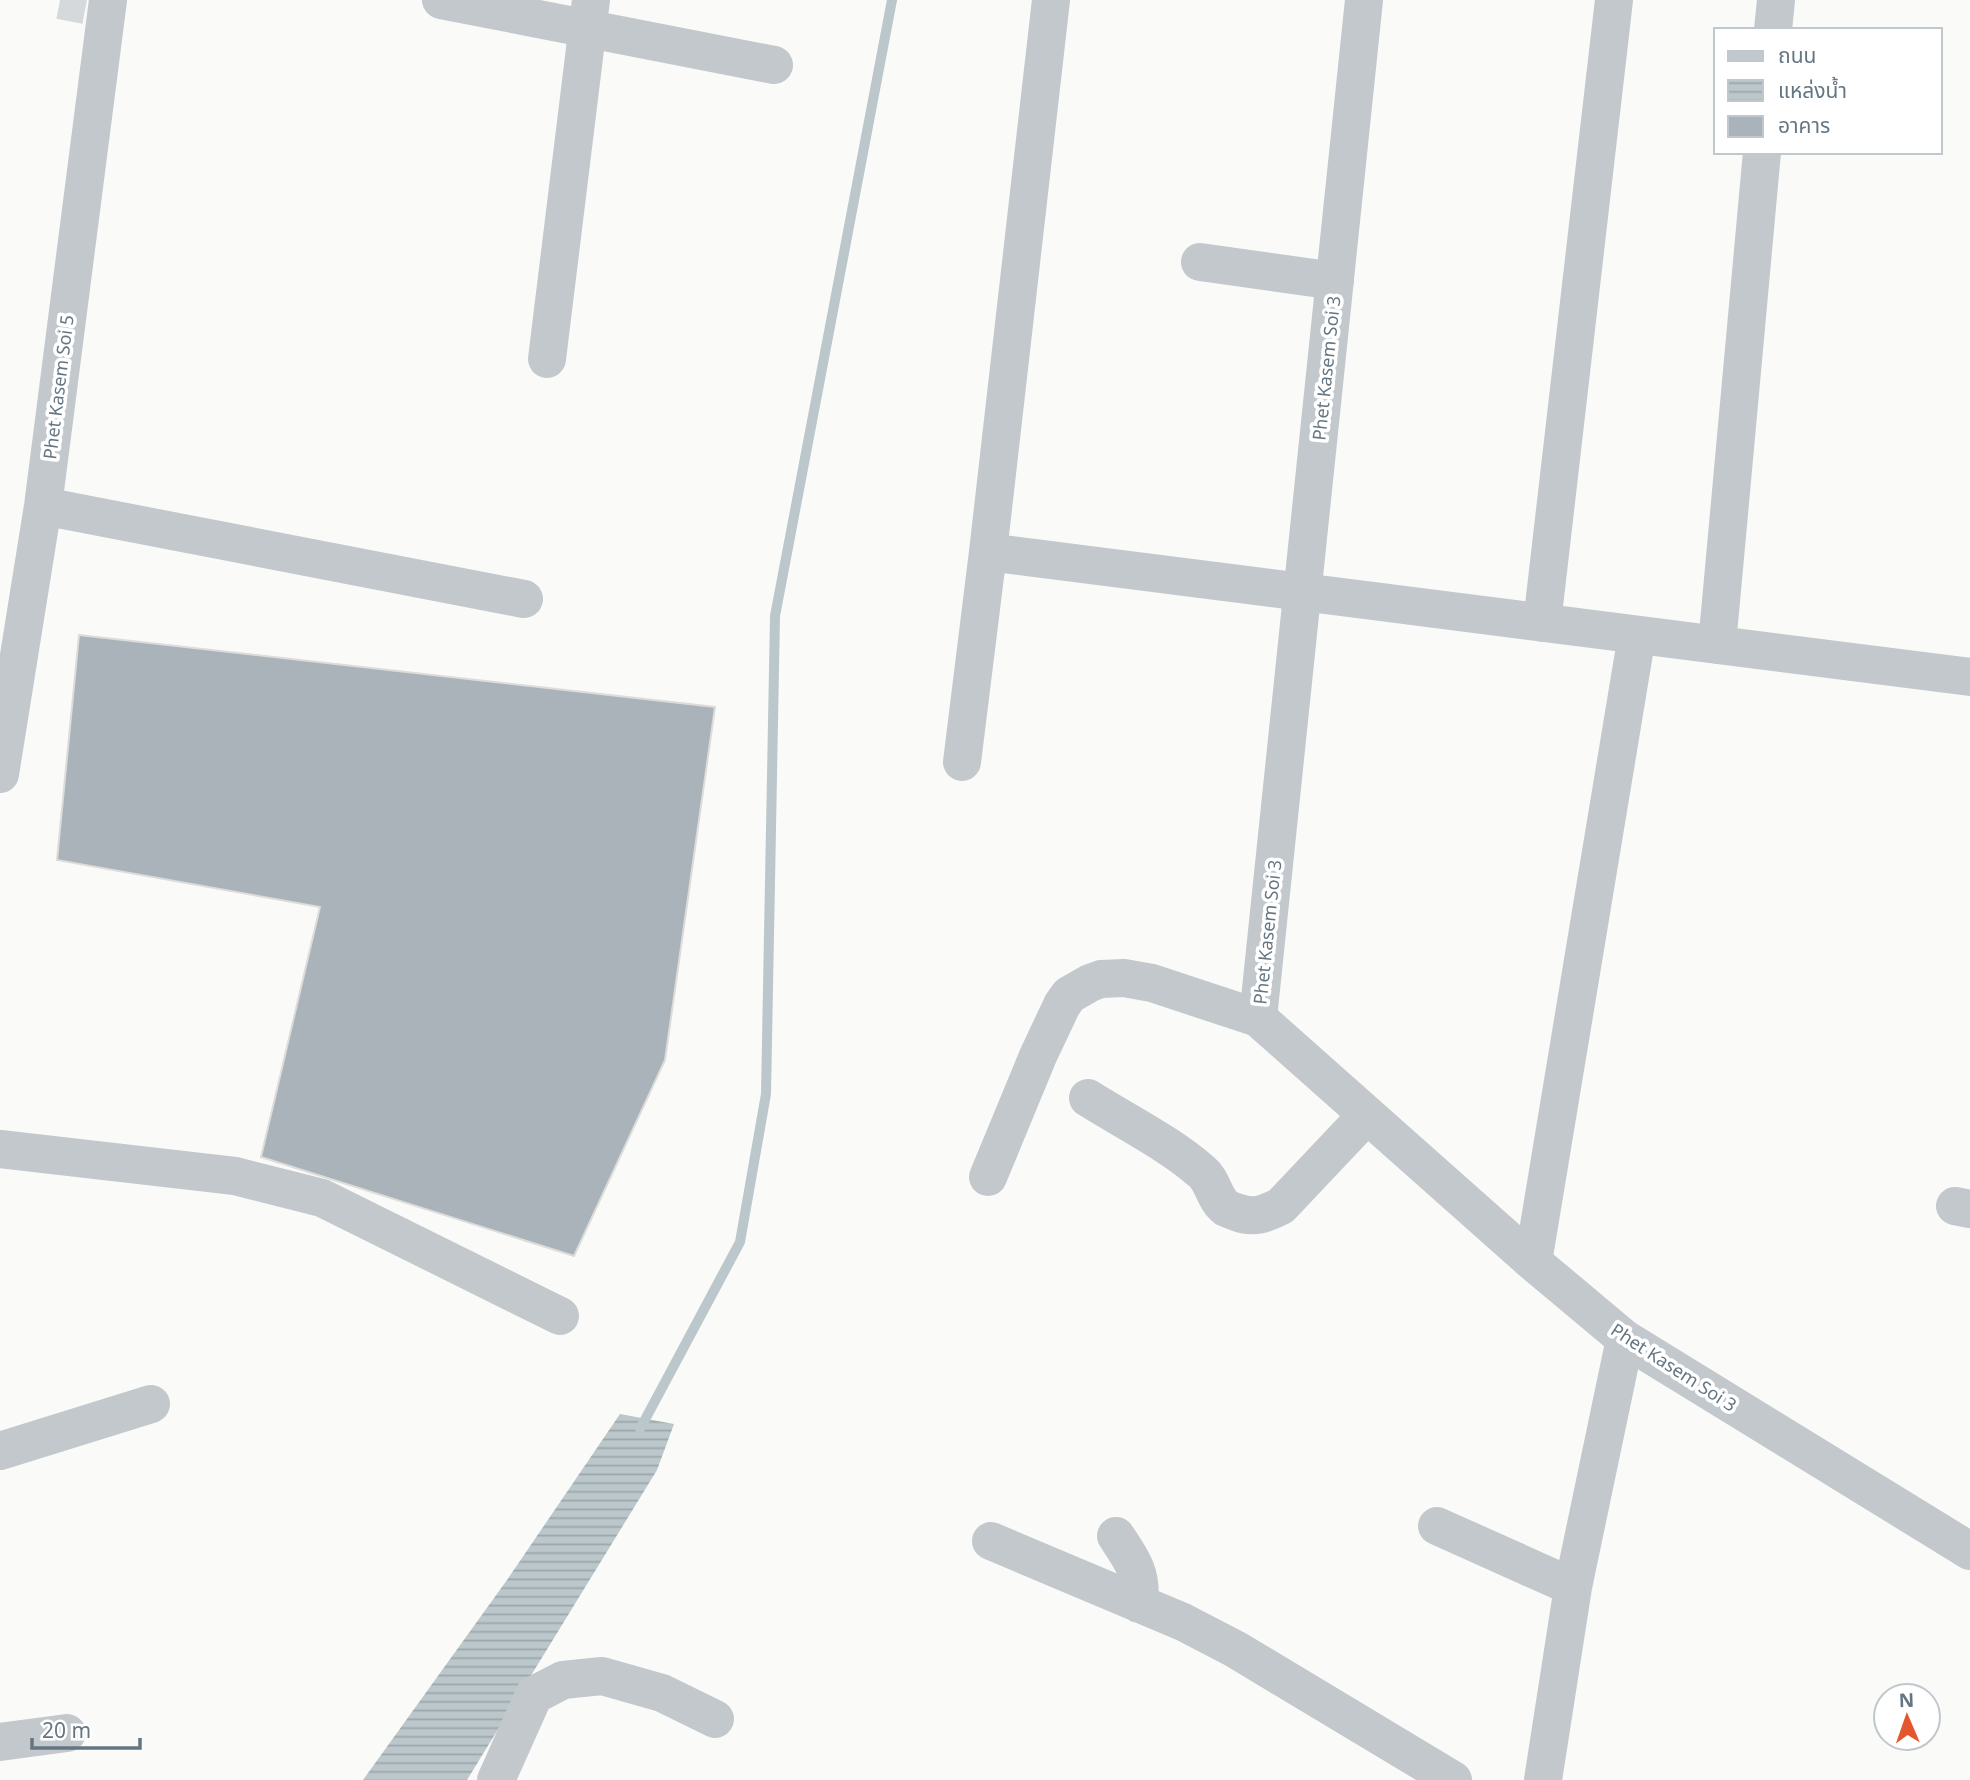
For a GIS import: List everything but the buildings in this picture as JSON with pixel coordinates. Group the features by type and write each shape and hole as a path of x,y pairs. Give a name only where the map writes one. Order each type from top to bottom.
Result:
{"street":[{"path":"441,0 589,14 774,65"},
{"path":"962,762 1051,0"},
{"name":"Phet Kasem Soi 3","path":"1364,0 1258,1018 1533,1262 1625,1339 1970,1551"},
{"path":"1542,622 1614,0"},
{"path":"1773,28 1776,0"},
{"name":"Phet Kasem Soi 5","path":"0,774 43,506 100,5"},
{"path":"547,359 589,14"},
{"path":"1717,645 1762,154"},
{"path":"1200,262 1335,281"},
{"path":"43,506 524,599"},
{"path":"988,552 1970,677"},
{"path":"1533,1262 1637,635"},
{"path":"988,1177 1038,1056 1069,995 1101,979 1124,978 1152,983 1258,1018"},
{"path":"1088,1098 1199,1169 1226,1208 1246,1216 1264,1215 1281,1206 1367,1115"},
{"path":"0,1149 235,1176 321,1198 560,1316"},
{"path":"1544,1780 1573,1587 1625,1339"},
{"path":"0,1451 151,1404"},
{"path":"1437,1526 1573,1587"},
{"path":"1116,1536 1140,1577 1139,1604"},
{"path":"991,1541 1183,1622 1235,1649 1454,1780"},
{"path":"496,1780 534,1695 563,1680 602,1676 662,1693 715,1718"},
{"path":"0,1742 67,1733"}],"water":[{"path":"620,1414 674,1424 657,1470 467,1780 363,1780 507,1580"}],"waterway":[{"path":"640,1429 740,1242 766,1094 775,616 892,0"}],"tunnel":[{"path":"60,0 86,5"}]}
